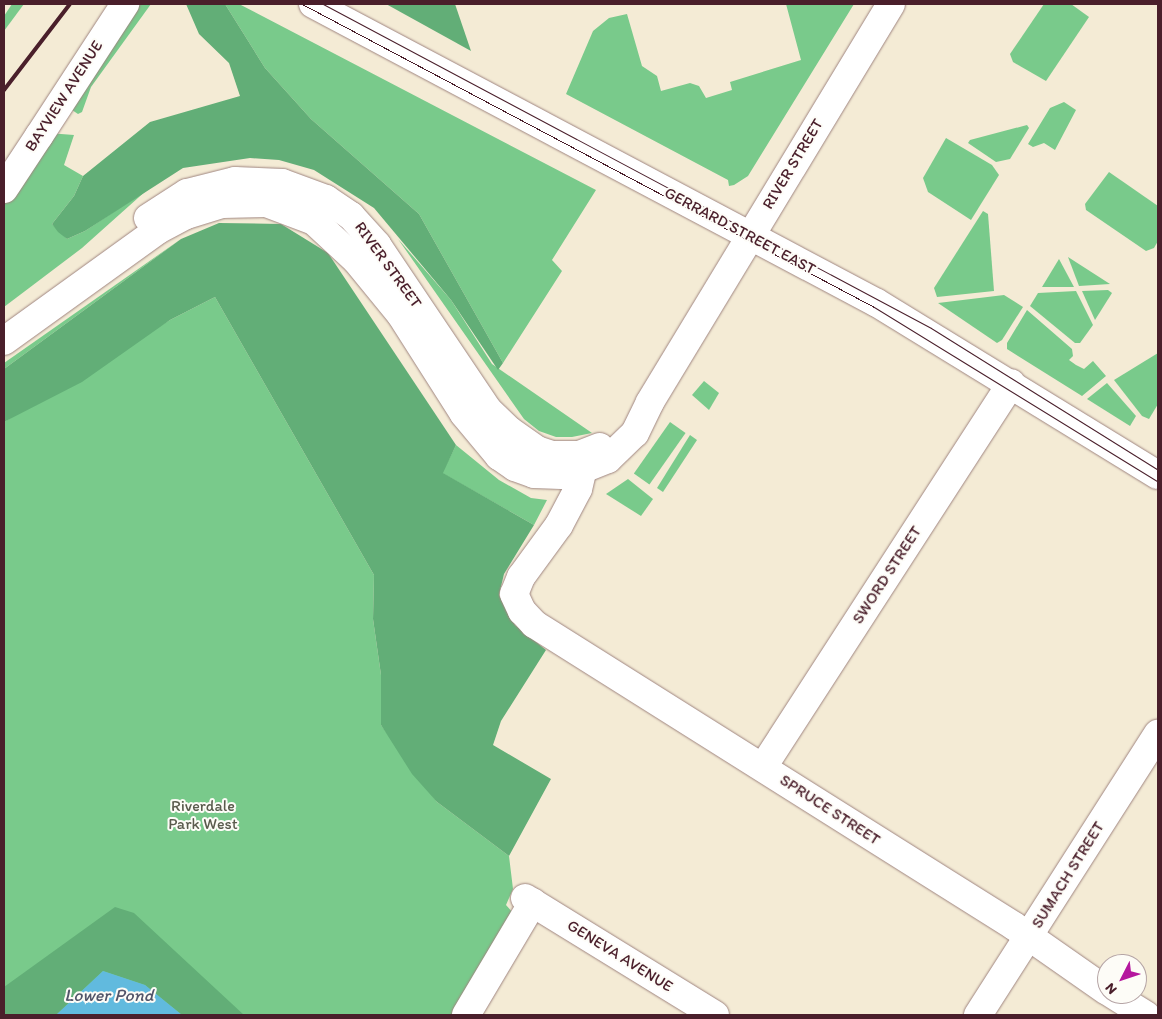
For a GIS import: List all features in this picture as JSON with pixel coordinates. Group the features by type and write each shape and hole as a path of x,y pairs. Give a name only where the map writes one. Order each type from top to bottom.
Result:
{"main road":[{"name":"BAYVIEW AVENUE","path":"4,189 125,4"},
{"name":"GERRARD STREET EAST","path":"313,4 911,322 1158,476"},
{"name":"RIVER STREET","path":"4,341 158,230 186,215 222,204 266,203 314,221 356,260 401,315 464,414 499,456 516,467 534,474 556,476 582,472 608,459 635,433 650,402 891,4"},
{"name":"RIVER STREET","path":"4,328 158,210 187,192 235,180 282,183 326,199 351,216 377,245 488,410 510,432 531,446 552,455 592,451 623,430 650,402"},
{"name":"SWORD STREET","path":"763,767 1011,383"},
{"name":"SPRUCE STREET","path":"582,472 559,525 521,577 514,594 522,611 550,634 763,767 1029,938 1097,984"},
{"name":"SUMACH STREET","path":"978,1015 1158,734"},
{"name":"GENEVA AVENUE","path":"466,1015 529,900 715,1015"},
{"path":"1128,1004 1146,1015"}],"green space":[{"path":"12,4 24,4 4,31 4,16"},
{"path":"132,4 151,4 91,87 82,112 78,114 66,106"},
{"path":"186,4 225,4 265,68 311,119 419,214 503,363 498,370 451,300 374,208 314,170 279,160 250,158 183,168 85,231 67,239 58,232 52,224 74,196 83,176 150,122 240,96 229,63 199,34"},
{"path":"225,4 239,4 596,190 552,260 562,271 503,363 419,214 311,119 265,68"},
{"path":"386,4 455,4 471,51"},
{"path":"786,4 854,4 748,176 734,185 729,186 728,180 566,94 593,31 609,18 627,14 642,66 657,76 661,91 690,83 699,86 706,98 732,90 730,82 801,60"},
{"path":"1044,4 1071,4 1089,17 1046,81 1013,62 1010,54"},
{"path":"1064,102 1076,110 1055,150 1044,143 1033,147 1028,144 1050,108"},
{"path":"1027,125 1029,128 1010,159 996,162 968,143 970,140"},
{"path":"48,133 74,135 64,165 83,176 74,196 52,224 67,239 85,231 148,189 82,248 4,307 4,203"},
{"path":"946,138 992,165 999,175 971,220 928,192 923,178"},
{"path":"1109,172 1158,206 1158,241 1154,248 1146,251 1086,210 1085,204"},
{"path":"983,211 988,214 994,291 937,297 934,288"},
{"path":"219,223 281,224 328,253 456,445 443,473 534,525 504,574 499,595 515,625 546,650 501,721 493,745 551,779 509,856 437,802 412,774 381,725 381,675 373,619 374,575 215,297 170,320 82,382 4,422 4,369 181,239"},
{"path":"181,239 4,369 4,363"},
{"path":"398,239 451,300 492,364 592,433 572,437 556,437 539,431 524,419"},
{"path":"1068,257 1110,284 1079,286"},
{"path":"1059,259 1074,287 1042,287"},
{"path":"1108,290 1112,293 1095,320 1082,291"},
{"path":"1076,291 1093,325 1080,343 1075,343 1030,306 1038,293"},
{"path":"1004,295 1023,307 1002,340 997,343 938,303"},
{"name":"Riverdale Park West","path":"215,297 374,575 373,619 381,675 381,725 437,802 509,856 513,889 506,905 513,913 454,1015 4,1015 4,422 170,320"},
{"path":"1027,310 1072,349 1073,356 1069,360 1084,369 1093,361 1106,376 1082,396 1007,349 1007,343"},
{"path":"1158,353 1158,404 1149,419 1142,416 1114,380"},
{"path":"704,381 719,393 709,410 692,395"},
{"path":"1107,383 1136,416 1130,426 1087,399"},
{"path":"670,422 686,433 649,485 634,474"},
{"path":"690,435 697,440 663,492 657,488"},
{"path":"456,445 499,480 531,498 547,500 534,525 442,473"},
{"path":"628,479 653,499 641,516 606,494"},
{"path":"115,907 134,913 244,1015 182,1015 145,985 103,971 56,1015 4,1015 4,987"}],"water":[{"name":"Lower Pond","path":"103,971 145,985 182,1015 56,1015"}],"tram line":[{"path":"302,4 874,307 1158,482"},
{"path":"323,4 931,328 1158,470"}],"railway":[{"path":"4,90 70,4"}]}
